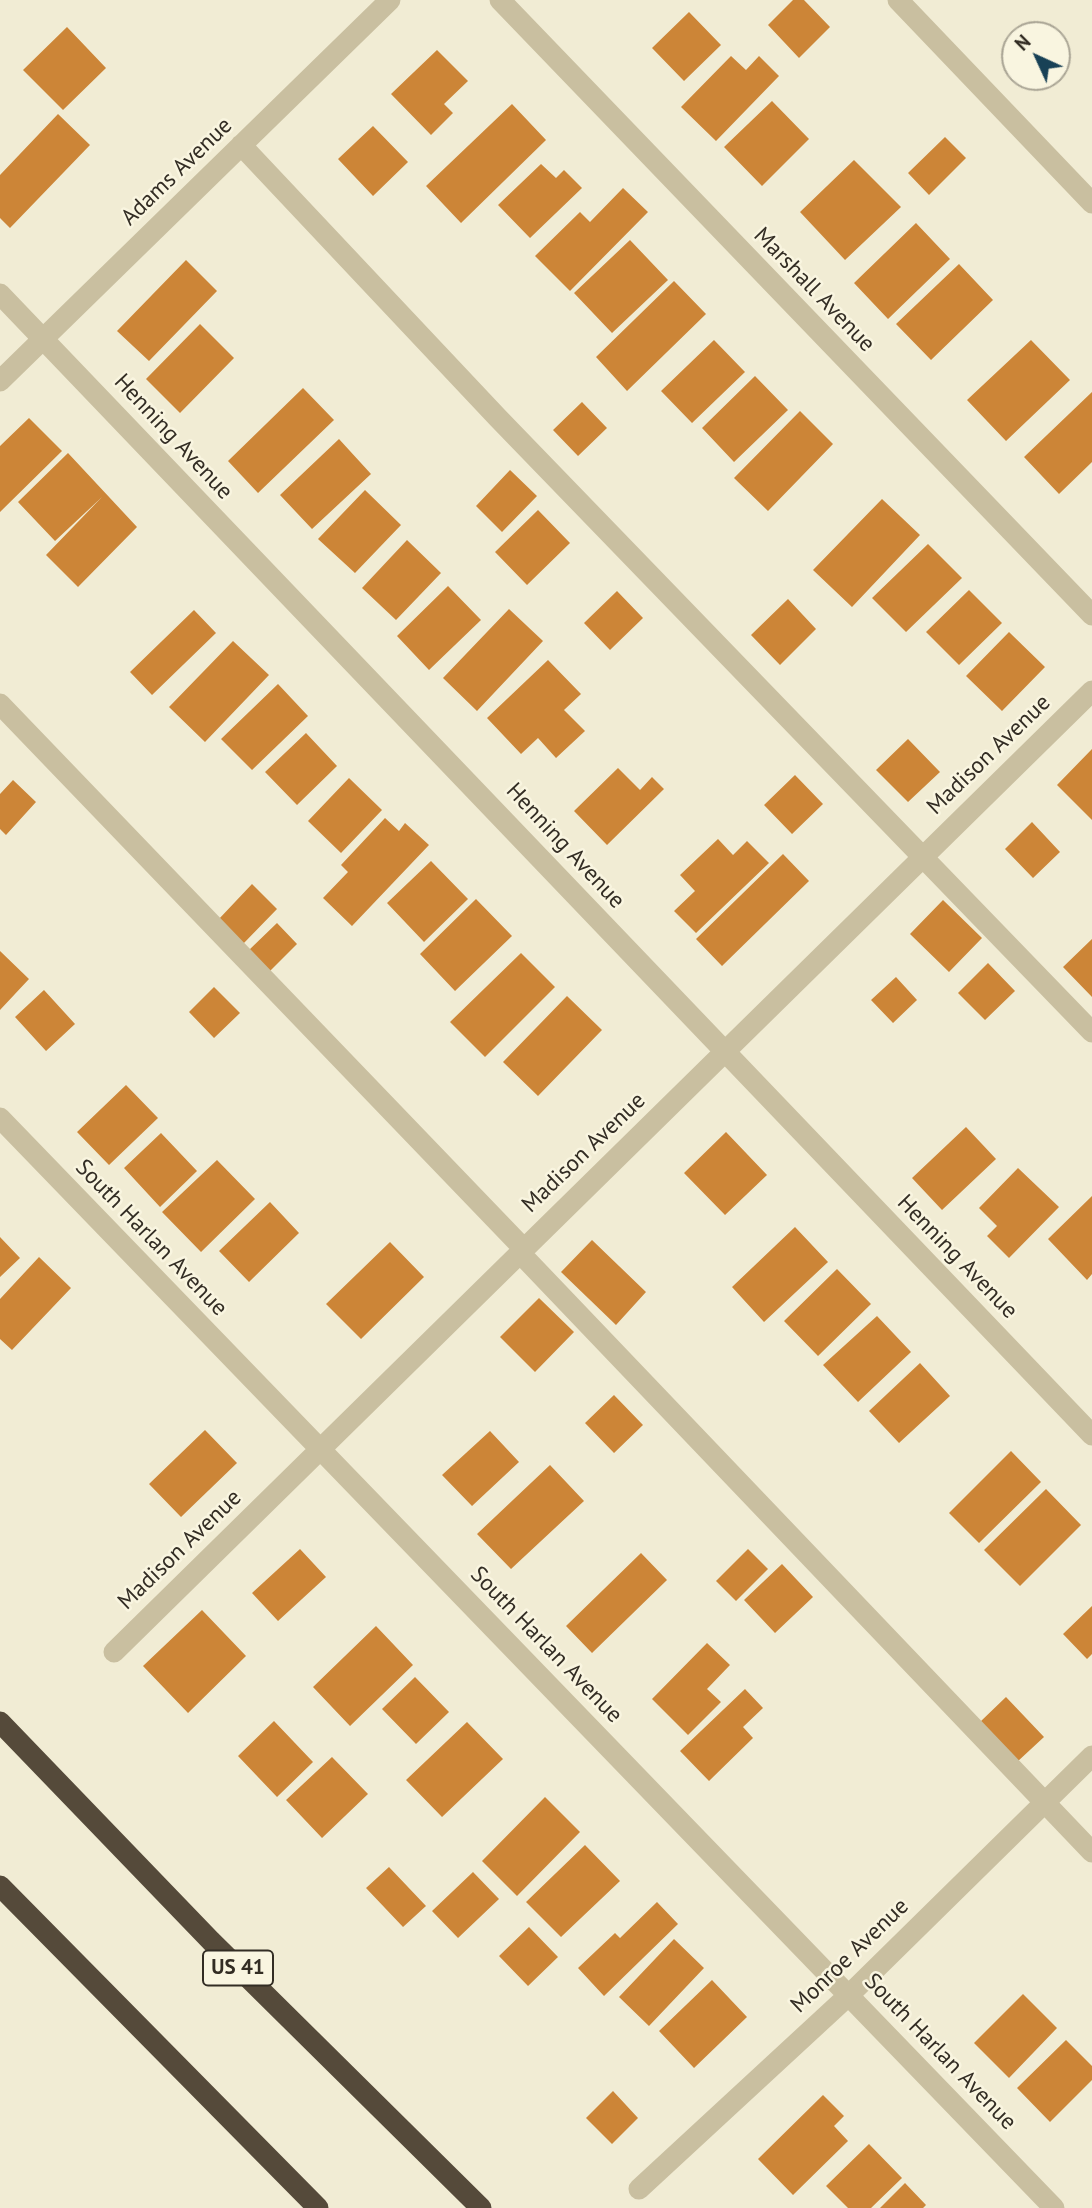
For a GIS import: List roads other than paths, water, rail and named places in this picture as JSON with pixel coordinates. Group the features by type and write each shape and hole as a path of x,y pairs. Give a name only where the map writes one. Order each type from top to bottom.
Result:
{"highway":[{"name":"US 41","path":"0,1722 249,1979 481,2208"},
{"path":"0,1886 318,2208"}],"street":[{"name":"Adams Avenue","path":"0,382 390,0"},
{"name":"Marshall Avenue","path":"500,0 1092,615"},
{"path":"898,0 1092,203"},
{"path":"241,145 508,428 1092,1032"},
{"name":"Henning Avenue","path":"0,294 1092,1435"},
{"name":"Madison Avenue","path":"114,1652 1092,691"},
{"path":"0,704 1092,1852"},
{"name":"South Harlan Avenue","path":"0,1118 1054,2208"},
{"name":"Monroe Avenue","path":"639,2189 849,1995 1092,1756"}]}
